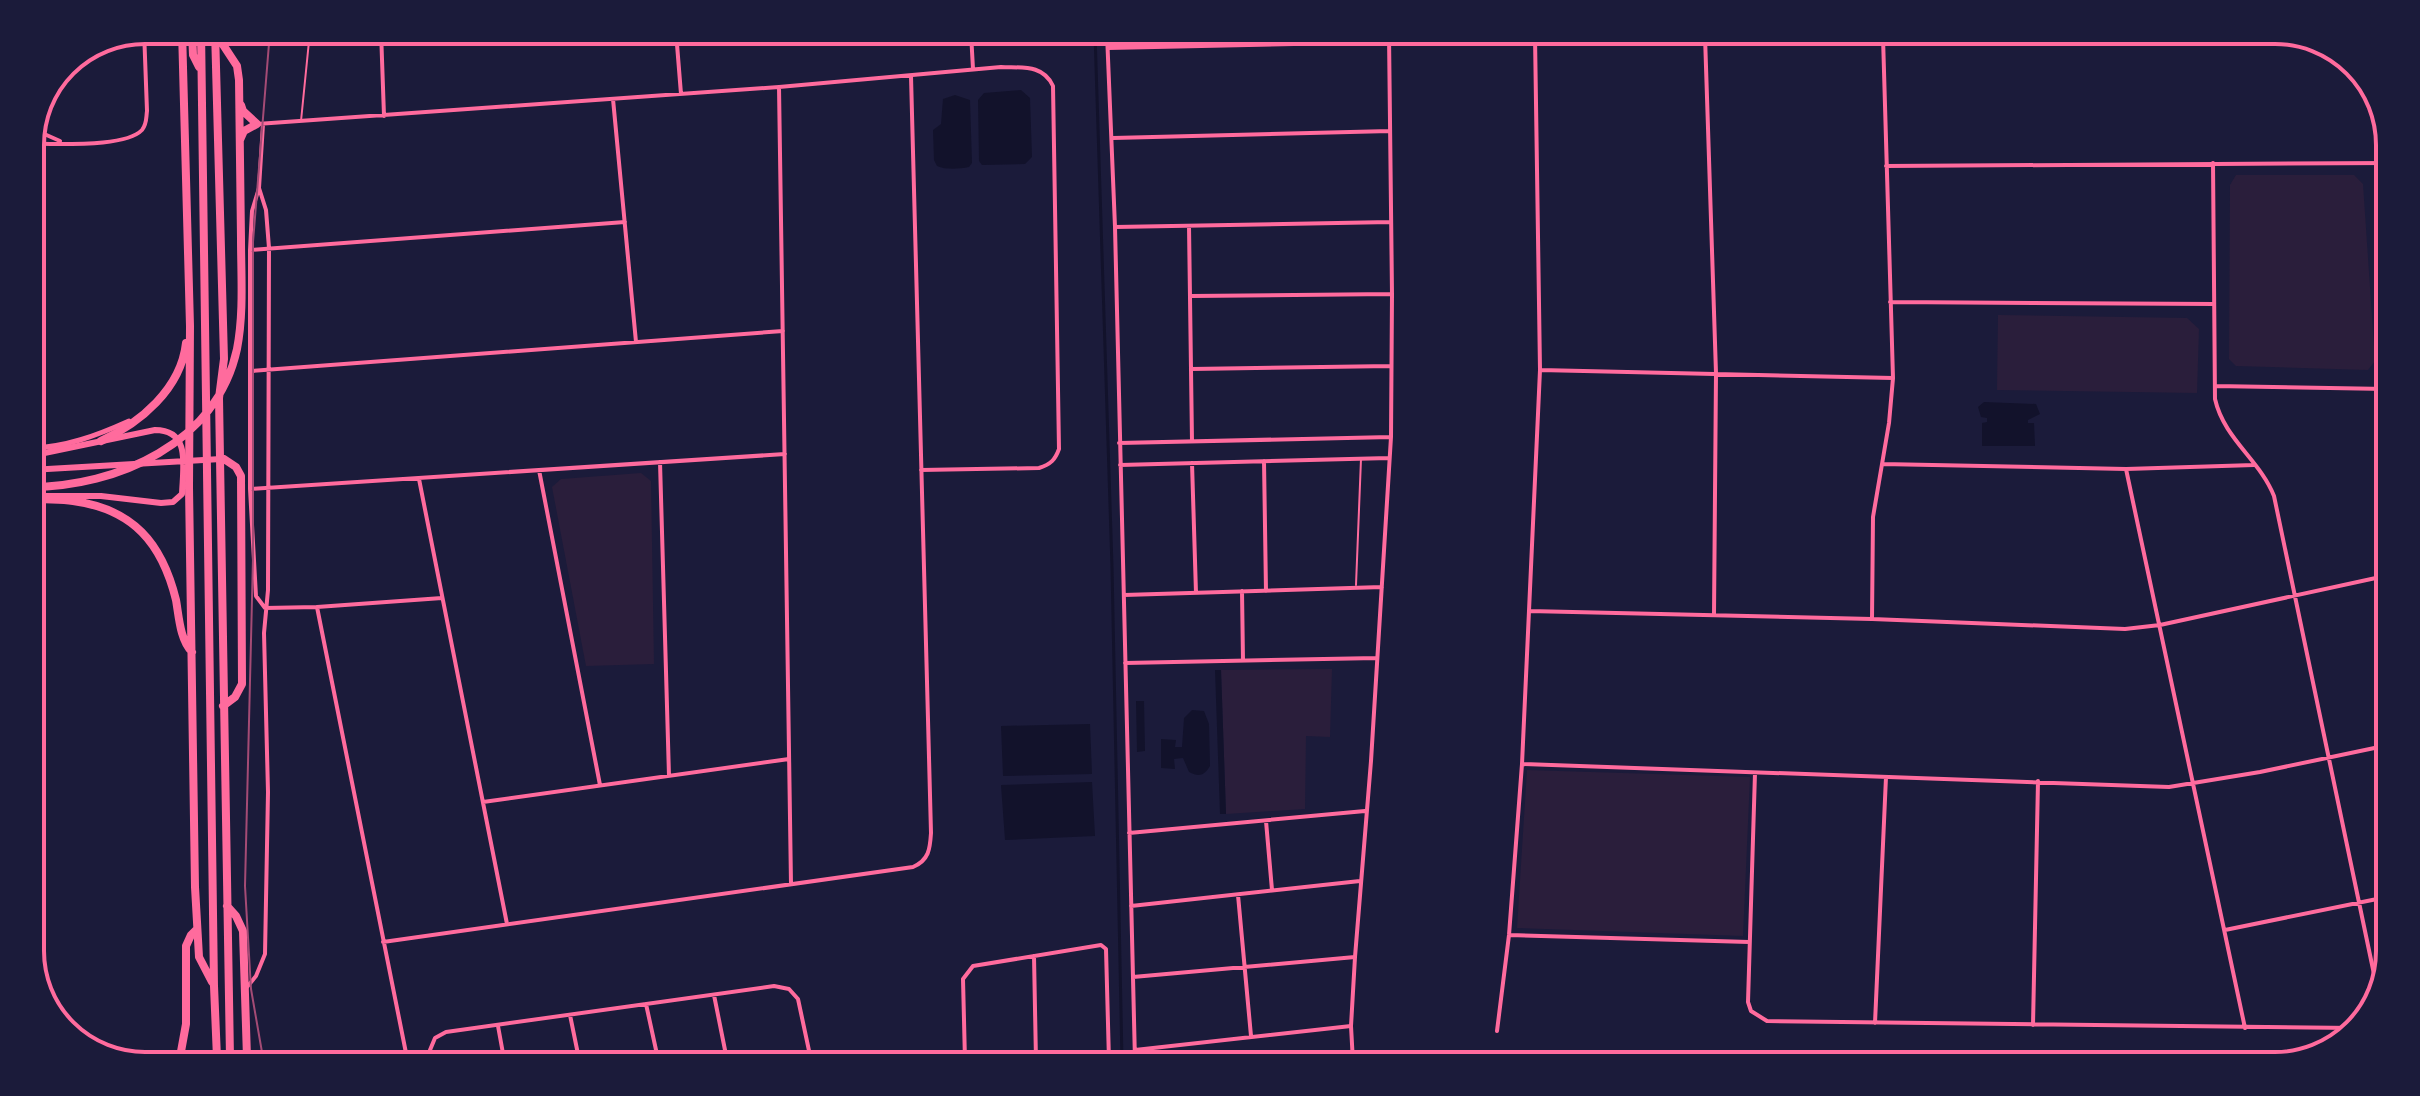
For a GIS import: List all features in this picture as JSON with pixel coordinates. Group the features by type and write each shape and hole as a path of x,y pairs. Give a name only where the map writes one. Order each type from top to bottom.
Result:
{"highway":[{"path":"182,44 190,326 197,929 199,957 214,986"},
{"path":"193,44 193,55 201,72"},
{"path":"201,44 217,1052"},
{"path":"216,44 224,359 219,398 230,1052"},
{"path":"44,486 81,484 126,471 169,447 202,417 224,385 237,349 241,266 237,66 223,44"},
{"path":"239,94 243,111 260,124 244,131 240,140"},
{"path":"101,441 123,431 146,413 170,385 190,326"},
{"path":"223,706 235,697 242,684 241,476 236,467 224,459"},
{"path":"44,500 96,505 119,514 141,530 168,570 186,644 193,653"},
{"path":"227,906 243,931 247,1052"},
{"path":"180,1052 186,1024 186,946 187,940 197,929"}],"main road":[{"path":"44,453 155,430 168,430 177,435 182,449 182,494 179,499 161,503 101,496 44,498"},
{"path":"44,469 224,459"}],"street":[{"path":"44,143 120,140 141,132 146,125 147,111 145,44"},
{"path":"381,44 384,116"},
{"path":"677,44 681,94"},
{"path":"972,44 973,69"},
{"path":"1108,44 1135,1050 1351,1026"},
{"path":"1108,48 1262,44"},
{"path":"1352,1052 1355,957 1391,437 1389,44"},
{"path":"1497,1031 1509,935 1522,764 1540,370 1535,44"},
{"path":"1705,44 1716,373 1714,615"},
{"path":"1872,619 1871,543 1891,413 1893,378 1883,44"},
{"path":"265,608 256,596 250,489 250,250 252,211 259,188 260,124 779,87 973,69 1033,68 1048,76 1053,86 1059,449 1049,465 1039,468 921,470"},
{"path":"383,942 913,867 921,863 929,851 911,76"},
{"path":"779,87 791,884"},
{"path":"613,99 636,342"},
{"path":"1112,138 1390,131"},
{"path":"45,133 66,142"},
{"path":"2213,163 2215,399 2222,422 2270,486 2274,496 2374,972"},
{"path":"1886,166 2376,163"},
{"path":"245,989 256,976 265,954 268,792 264,633 268,590 269,248 266,210 259,188"},
{"path":"250,250 625,222"},
{"path":"1115,227 1391,222"},
{"path":"1189,226 1192,441"},
{"path":"1190,296 1392,294"},
{"path":"1890,302 2214,304"},
{"path":"251,371 783,331"},
{"path":"1191,369 1391,366"},
{"path":"1540,370 1893,378"},
{"path":"2215,386 2376,389"},
{"path":"44,446 91,437 146,413"},
{"path":"1119,443 1391,437"},
{"path":"250,489 785,454"},
{"path":"1120,465 1390,458"},
{"path":"1264,461 1266,591"},
{"path":"660,462 669,776"},
{"path":"1192,463 1196,593"},
{"path":"1882,464 2126,469 2254,465"},
{"path":"2126,469 2245,1028"},
{"path":"539,470 600,785"},
{"path":"419,478 507,924"},
{"path":"1529,611 1872,619 2113,629 2160,625 2376,578"},
{"path":"1123,595 1382,587"},
{"path":"1242,591 1243,661"},
{"path":"265,608 442,598"},
{"path":"317,607 406,1052"},
{"path":"1125,663 1377,658"},
{"path":"1522,764 2158,787 2194,784 2376,748"},
{"path":"483,802 789,759"},
{"path":"1756,772 1748,1002 1751,1011 1767,1021 2341,1028"},
{"path":"1875,1023 1886,777"},
{"path":"2033,1025 2038,781"},
{"path":"1129,833 1365,811"},
{"path":"1266,821 1272,891"},
{"path":"1130,906 1360,881"},
{"path":"1238,895 1251,1036"},
{"path":"2225,930 2376,899"},
{"path":"1509,935 1749,942"},
{"path":"965,1052 963,979 973,966 1104,946 1109,1052"},
{"path":"1034,956 1036,1052"},
{"path":"1133,977 1355,957"},
{"path":"432,1052 431,1045 438,1035 774,986 789,989 798,999 809,1052"},
{"path":"714,995 725,1052"},
{"path":"646,1004 656,1052"},
{"path":"570,1015 578,1052"},
{"path":"497,1025 503,1052"}],"lane":[{"path":"301,122 309,44"},
{"path":"1356,588 1361,458"}],"shaded area":[{"path":"1021,90 1030,98 1032,157 1025,164 982,165 979,161 978,100 984,93"},
{"path":"955,95 970,100 972,163 969,167 948,169 937,166 934,160 933,130 941,124 943,99"},
{"path":"2236,175 2354,175 2363,184 2375,361 2368,370 2236,366 2229,359 2230,185"},
{"path":"1998,315 2187,318 2199,329 2197,393 1997,390"},
{"path":"1984,402 2036,404 2040,414 2028,420 2028,423 2034,423 2035,446 1982,446 1982,423 1987,422 1987,418 1981,417 1978,407"},
{"path":"641,473 651,481 654,664 586,666 552,487 561,479"},
{"path":"1332,669 1330,737 1306,736 1305,809 1226,814 1221,670"},
{"path":"1215,670 1221,670 1226,814 1220,814"},
{"path":"1136,701 1144,701 1145,751 1137,752"},
{"path":"1192,710 1204,711 1209,724 1210,766 1203,774 1196,775 1189,772 1183,758 1174,759 1175,769 1161,768 1161,739 1176,740 1175,747 1182,747 1184,718"},
{"path":"1090,724 1092,774 1003,776 1001,726"},
{"path":"1527,770 1750,777 1743,936 1517,928"},
{"path":"1092,782 1095,836 1005,840 1001,785"}],"waterway":[{"path":"1095,44 1112,567 1122,1052"}],"tram line":[{"path":"262,1052 251,989 245,886 253,558 253,242 269,44"}]}
